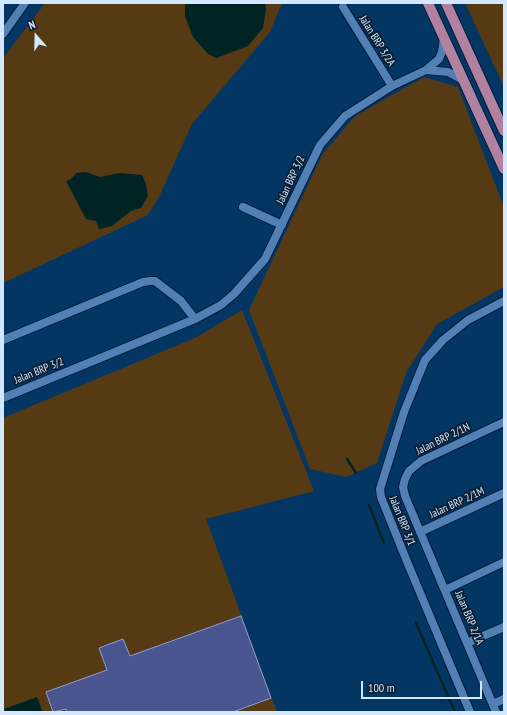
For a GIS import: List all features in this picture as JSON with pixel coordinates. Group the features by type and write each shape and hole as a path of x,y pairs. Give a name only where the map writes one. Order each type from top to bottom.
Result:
{"main road":[{"path":"428,3 504,169"},
{"path":"446,3 504,130"}],"street":[{"path":"3,34 26,3"},
{"name":"Jalan BRP 3/2A","path":"343,6 392,86"},
{"name":"Jalan BRP 3/2","path":"3,398 195,319 220,305 234,294 265,259 320,145 345,116 392,86 426,70 439,59 442,52 444,38"},
{"path":"426,70 448,72 464,80"},
{"path":"243,207 282,225"},
{"path":"3,340 143,282 150,281 155,281 181,301 195,319"},
{"name":"Jalan BRP 3/1","path":"470,712 389,517 381,497 380,489 404,412 425,360 443,340 468,320 504,302"},
{"name":"Jalan BRP 2/1N","path":"420,532 405,496 403,487 409,471 421,461 504,422"},
{"name":"Jalan BRP 2/1M","path":"420,532 504,493"},
{"name":"Jalan BRP 2/1A","path":"420,532 496,712"},
{"path":"445,590 504,562"},
{"path":"467,643 504,627"},
{"path":"493,704 504,699"}],"shaded area":[{"path":"45,3 282,3 270,32 192,124 160,195 148,215 3,283 3,58"},
{"path":"185,3 265,3 266,9 263,28 248,46 216,58 208,54 193,37 185,16"},
{"path":"465,3 504,3 504,87"},
{"path":"424,77 458,87 504,207 504,287 437,324 406,373 377,463 346,477 310,469 249,310 322,155 355,116"},
{"path":"86,172 100,177 120,173 142,175 146,184 148,196 141,208 131,211 112,226 99,229 96,221 86,219 66,181 71,179 76,173"},
{"path":"242,310 314,491 206,519 277,712 3,712 3,418 195,338"},
{"path":"37,697 43,712 5,712 4,709"}],"building":[{"path":"241,616 271,698 233,712 67,712 66,709 53,712 46,692 107,670 99,648 123,639 130,656"}],"waterway":[{"path":"347,459 356,473"},
{"path":"369,505 384,543"},
{"path":"416,623 455,712"}]}
